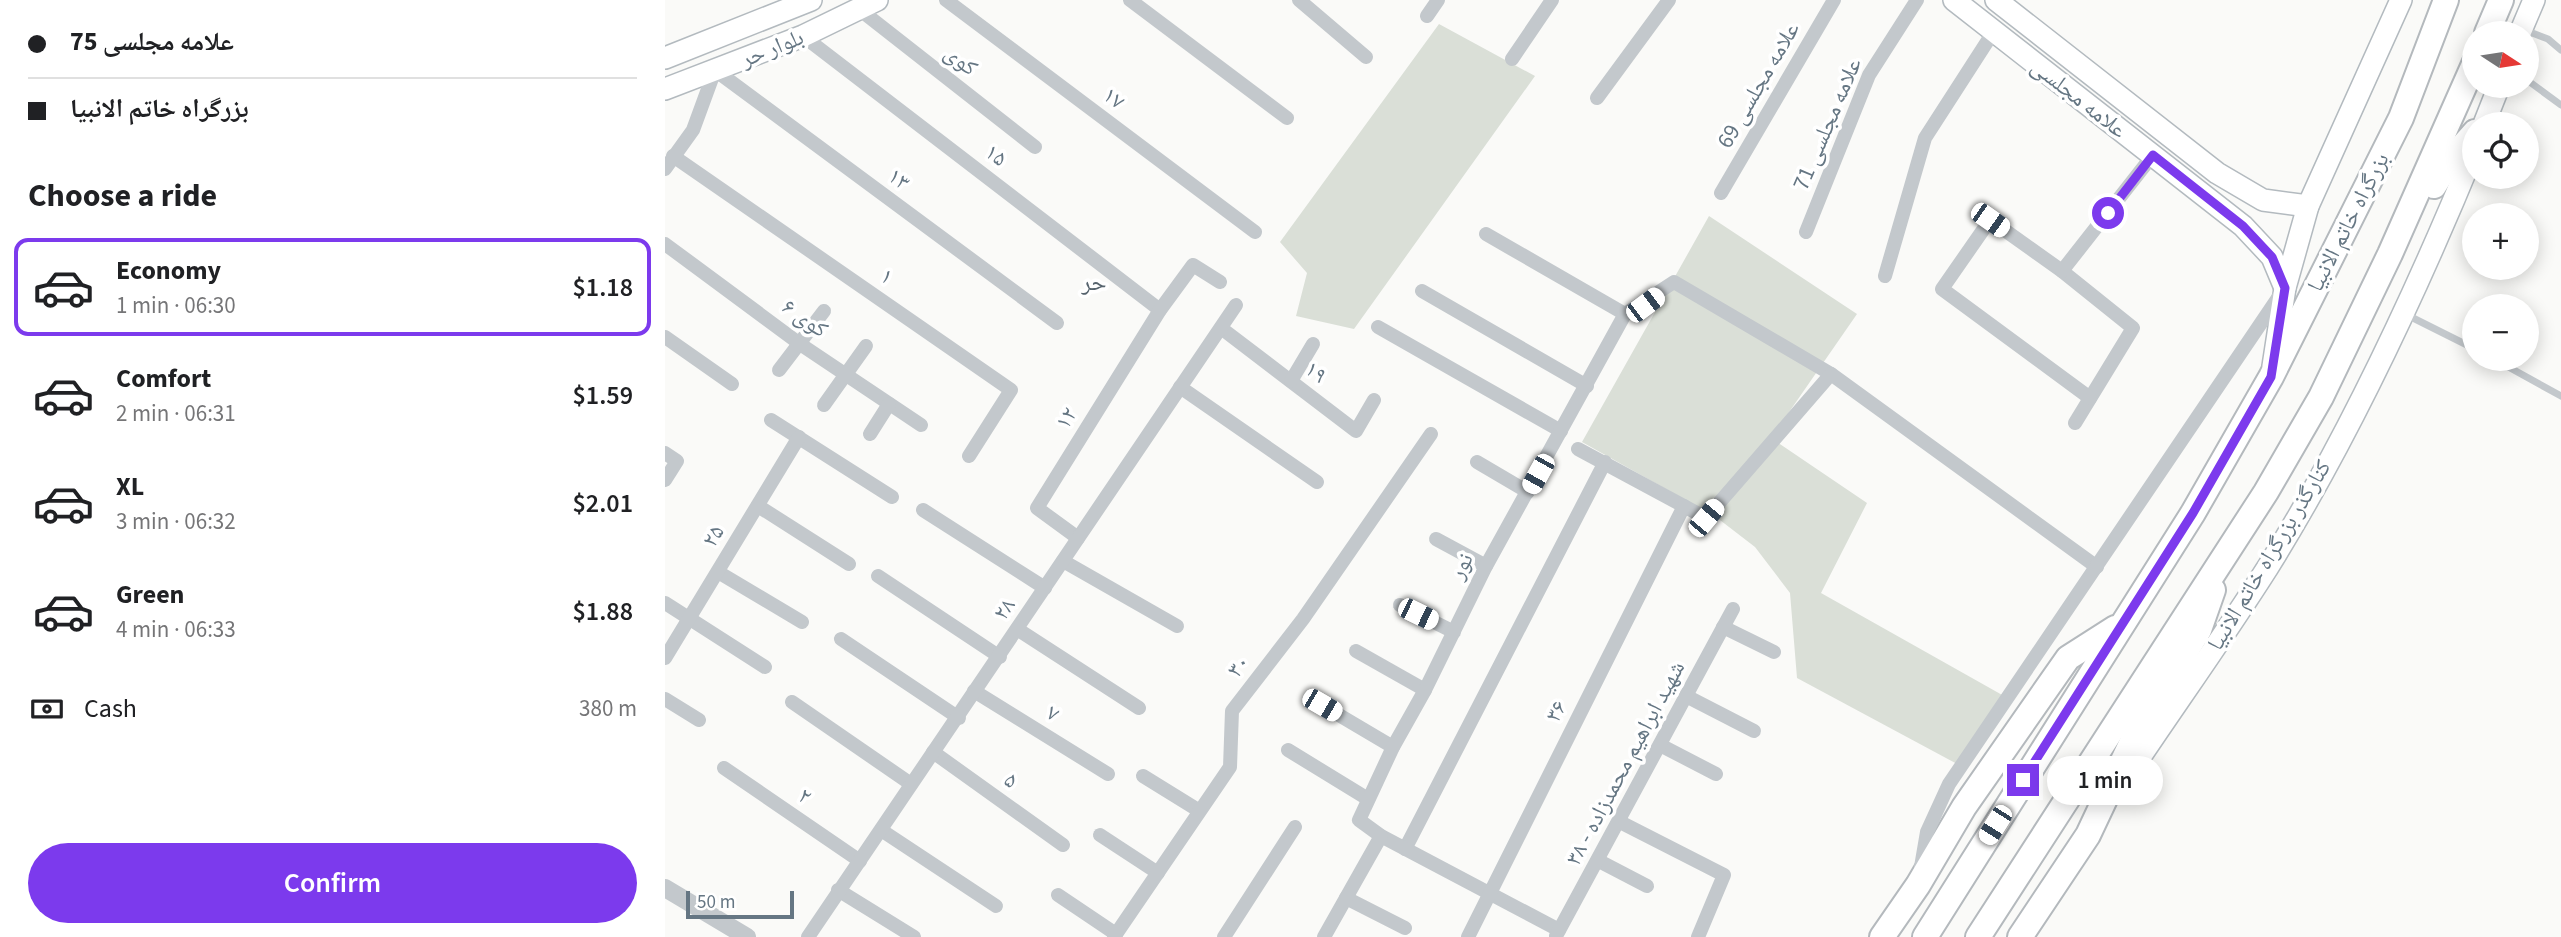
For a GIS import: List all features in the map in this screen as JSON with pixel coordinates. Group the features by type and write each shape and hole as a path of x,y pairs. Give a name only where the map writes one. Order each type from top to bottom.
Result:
{"highway":[{"name":"بزرگراه خاتم الانبیا","path":"1925,937 2193,513 2271,377 2401,118 2446,0"},
{"path":"2492,21 2501,0"},
{"name":"بزرگراه خاتم الانبیا","path":"1977,937 2266,492 2321,397 2390,254 2462,91"},
{"path":"2390,254 2451,159 2462,147"},
{"path":"2088,835 2138,729 2199,630 2227,550"},
{"path":"1882,937 1918,885 1964,807 2068,658 2121,624"},
{"name":"کنارگذر بزرگراه خاتم الانبیا","path":"2019,937 2088,835"}],"main road":[{"name":"علامه مجلسی","path":"1954,0 2243,226 2272,257 2285,288"},
{"name":"علامه مجلسی","path":"1996,0 2201,160 2263,200 2308,206"},
{"path":"2271,377 2285,288 2308,206 2402,0"},
{"path":"2525,21 2534,0"},
{"name":"بلوار حر","path":"665,58 795,3"},
{"name":"بلوار حر","path":"665,89 803,36 868,4"},
{"path":"2185,180 2199,180 2203,175 2201,160"},
{"name":"کنارگذر بزرگراه خاتم الانبیا","path":"2088,835 2268,566 2358,405 2462,178"}],"street":[{"name":"۱۷","path":"946,0 1255,232"},
{"path":"1130,0 1287,118"},
{"path":"1300,0 1366,57"},
{"path":"1427,16 1438,0"},
{"path":"1512,59 1552,0"},
{"path":"1597,98 1669,0"},
{"name":"علامه مجلسی 69","path":"1721,193 1835,0"},
{"name":"علامه مجلسی 71","path":"1806,232 1869,75 1917,0"},
{"name":"کوی","path":"868,4 1035,147"},
{"path":"1885,276 1925,138 1994,31"},
{"name":"۱۵","path":"803,36 1160,310"},
{"path":"669,162 692,130 715,70"},
{"name":"۱۳","path":"715,70 1056,323"},
{"path":"2062,271 2153,155"},
{"name":"۱","path":"669,162 1011,390 969,456"},
{"path":"2075,423 2133,328 2062,271 1986,217 1942,289 2090,398"},
{"path":"1486,234 1625,314 1645,305 1674,282 1831,374 2097,567"},
{"name":"کوی ۶","path":"665,244 800,344 921,425"},
{"path":"1160,310 1193,265 1220,282"},
{"path":"1918,885 1927,832 1949,784 2285,288"},
{"path":"1422,291 1587,386"},
{"name":"۲۸","path":"808,937 933,752 959,718 974,691 1000,657 1236,305"},
{"name":"۱۲","path":"1078,538 1037,508 1160,310"},
{"path":"779,370 824,312"},
{"name":"نور","path":"1557,933 1381,836 1359,820 1392,747 1425,690 1486,566 1625,314"},
{"path":"1378,327 1561,431"},
{"name":"۱۹","path":"1221,328 1356,431 1374,400"},
{"path":"665,337 731,384"},
{"path":"1291,381 1313,344"},
{"path":"824,405 866,346"},
{"path":"1579,449 1706,518 1831,374"},
{"path":"1180,387 1317,482"},
{"path":"870,434 889,404"},
{"path":"771,420 892,497"},
{"name":"۳۰","path":"1115,935 1198,810 1230,767 1232,711 1303,619 1431,434"},
{"name":"۲۵","path":"665,658 799,438"},
{"path":"665,480 671,457"},
{"path":"1477,462 1528,492"},
{"path":"1405,849 1605,462"},
{"path":"758,506 849,564"},
{"name":"۳۶","path":"1468,937 1684,506"},
{"path":"923,510 1045,588"},
{"path":"1436,539 1486,566"},
{"path":"1063,561 1177,626"},
{"path":"718,572 802,622"},
{"path":"877,576 1000,657"},
{"path":"665,603 765,667"},
{"path":"1400,605 1454,632"},
{"name":"شهید ابراهیم محمدزاده - ۳۸","path":"1557,933 1599,861 1733,609"},
{"path":"1723,627 1774,652"},
{"path":"1017,629 1139,708"},
{"path":"841,639 959,718"},
{"path":"1356,651 1425,690"},
{"name":"۷","path":"974,691 1108,774"},
{"path":"1686,696 1754,731"},
{"path":"665,699 699,720"},
{"path":"792,702 911,784"},
{"path":"1322,705 1392,747"},
{"path":"1660,745 1716,774"},
{"path":"1288,750 1368,799"},
{"name":"۵","path":"933,752 1063,845"},
{"name":"۲","path":"724,768 860,862"},
{"path":"1143,776 1198,810"},
{"path":"1620,822 1724,875 1698,937"},
{"path":"1224,937 1295,827"},
{"path":"881,830 996,906"},
{"path":"1100,835 1158,873"},
{"path":"1324,937 1381,836"},
{"path":"1599,861 1647,886"},
{"path":"665,888 747,937"},
{"path":"838,890 914,937"},
{"path":"1058,895 1115,935"},
{"path":"1346,898 1405,928"}],"lane":[{"path":"2539,36 2548,39 2561,50"},
{"path":"2539,89 2561,105"},
{"path":"2401,312 2462,342"},
{"path":"2516,371 2561,396"}],"shaded area":[{"path":"1439,24 1535,76 1354,329 1296,316 1307,273 1280,242"},
{"path":"1709,216 1857,314 1771,438 1867,503 1821,593 2004,696 1959,765 1797,678 1790,593 1755,547 1716,517 1582,442"}],"district":[{"name":"حر","path":"1094,282"}],"route":[{"path":"2023,780 2193,513 2271,377 2282,310 2285,288 2272,257 2243,226 2153,155 2108,213"}]}
